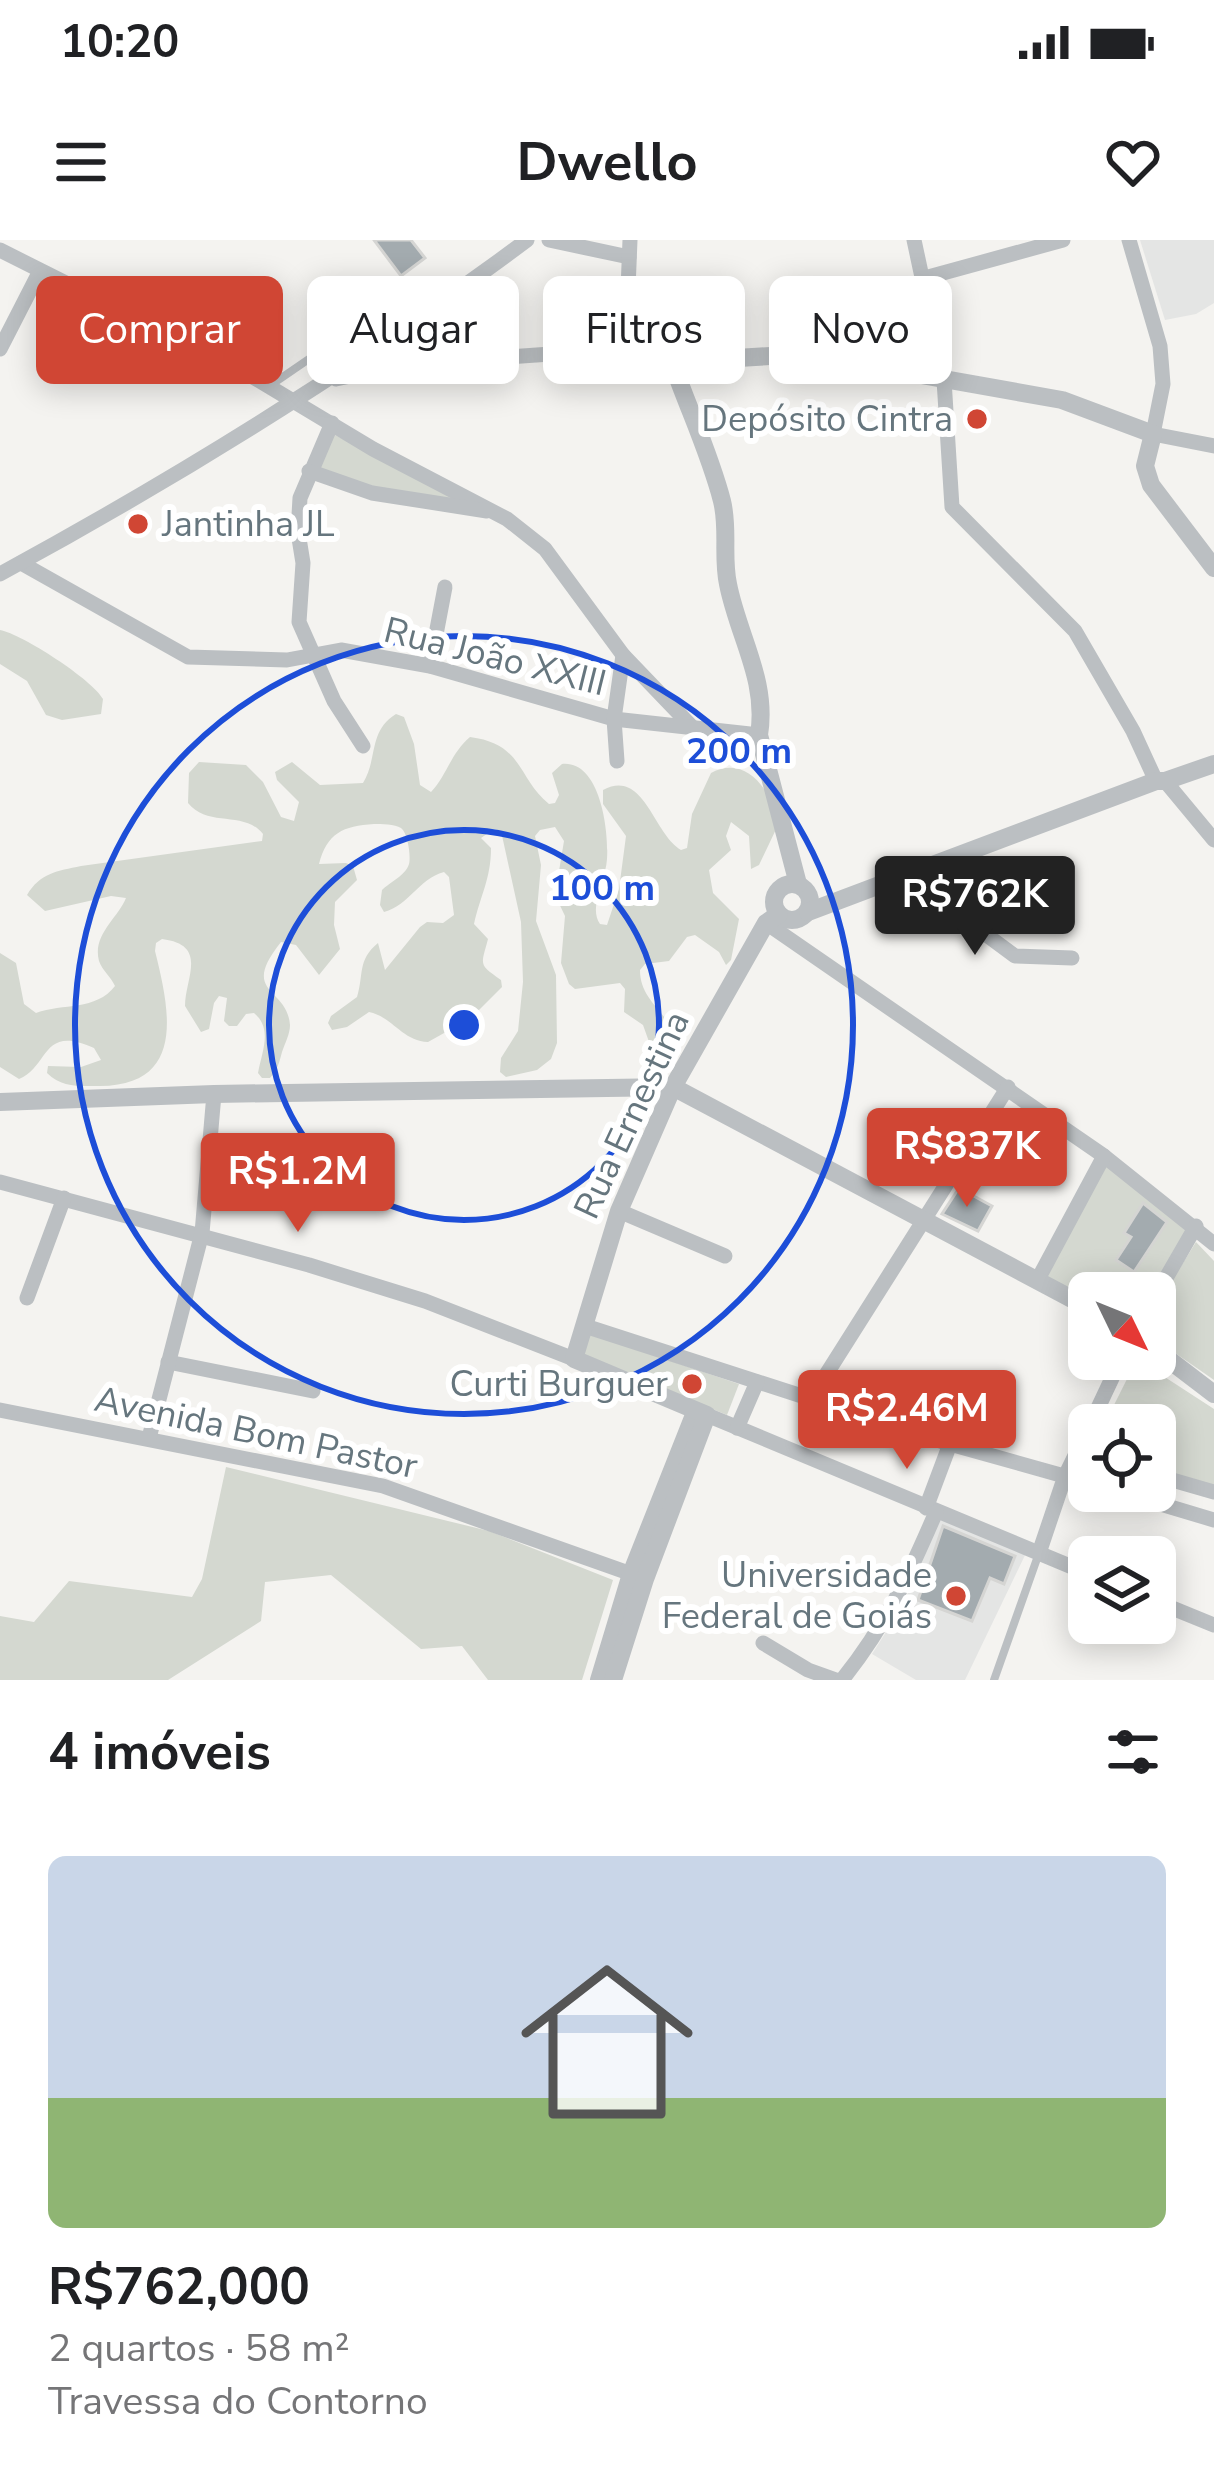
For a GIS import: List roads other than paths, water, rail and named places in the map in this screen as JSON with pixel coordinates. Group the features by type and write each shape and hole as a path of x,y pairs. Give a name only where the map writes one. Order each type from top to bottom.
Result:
{"street":[{"path":"476,276 527,240"},
{"path":"549,240 629,249"},
{"path":"914,240 920,276"},
{"path":"932,276 1063,240"},
{"path":"1129,240 1160,346 1162,384 1144,466 1151,485 1214,568"},
{"path":"0,250 269,387 507,520 545,549 623,655 692,727"},
{"path":"0,349 40,271"},
{"path":"310,388 350,374 409,364 543,355"},
{"path":"952,381 1062,400 1154,434 1214,446"},
{"path":"0,574 116,509 316,384"},
{"path":"680,384 722,501 727,526 726,578 761,687 759,735 798,884 807,891 808,911"},
{"path":"944,384 952,507 1075,631 1161,781 1214,840"},
{"path":"332,423 300,498 299,622 311,654 363,746"},
{"path":"309,471 372,493 488,511"},
{"name":"Rua João XXIII","path":"21,563 188,658 287,660 341,650 430,666 614,719 759,735"},
{"path":"430,666 445,587"},
{"path":"616,760 614,719 623,655"},
{"path":"772,919 801,919 808,911 914,871 1214,764"},
{"path":"914,871 961,916 1015,956 1072,958"},
{"path":"772,919 778,890 798,884"},
{"path":"772,919 1104,1156 1214,1244"},
{"name":"Rua Ernestina","path":"574,1359 619,1211 673,1088 772,919"},
{"path":"0,1102 673,1088 1068,1297"},
{"path":"810,1400 1007,1088"},
{"path":"149,1438 202,1233 214,1094"},
{"path":"1037,1281 1104,1156"},
{"path":"0,1181 202,1233 425,1301 1068,1565"},
{"path":"27,1298 64,1198"},
{"path":"619,1211 725,1256"},
{"path":"1170,1272 1196,1226"},
{"path":"585,1326 950,1444 1068,1477"},
{"path":"168,1362 313,1391"},
{"path":"1176,1365 1214,1394"},
{"path":"737,1428 757,1382"},
{"name":"Avenida Bom Pastor","path":"0,1411 383,1486 638,1576"},
{"path":"599,1680 701,1413"},
{"path":"763,1643 808,1670 839,1680 867,1651 896,1602 950,1444"},
{"path":"1039,1553 1068,1472"},
{"path":"1176,1481 1214,1492"},
{"path":"1176,1509 1214,1520"},
{"path":"613,1680 638,1576"},
{"path":"1176,1609 1214,1625"}],"lane":[{"path":"269,387 307,361"},
{"path":"994,1680 1039,1553"}],"place":[{"name":"Depósito Cintra","path":"977,419"},
{"name":"Jantinha JL","path":"138,524"},
{"name":"Curti Burguer","path":"692,1384"},
{"name":"Universidade Federal de Goiás","path":"956,1596"}]}
